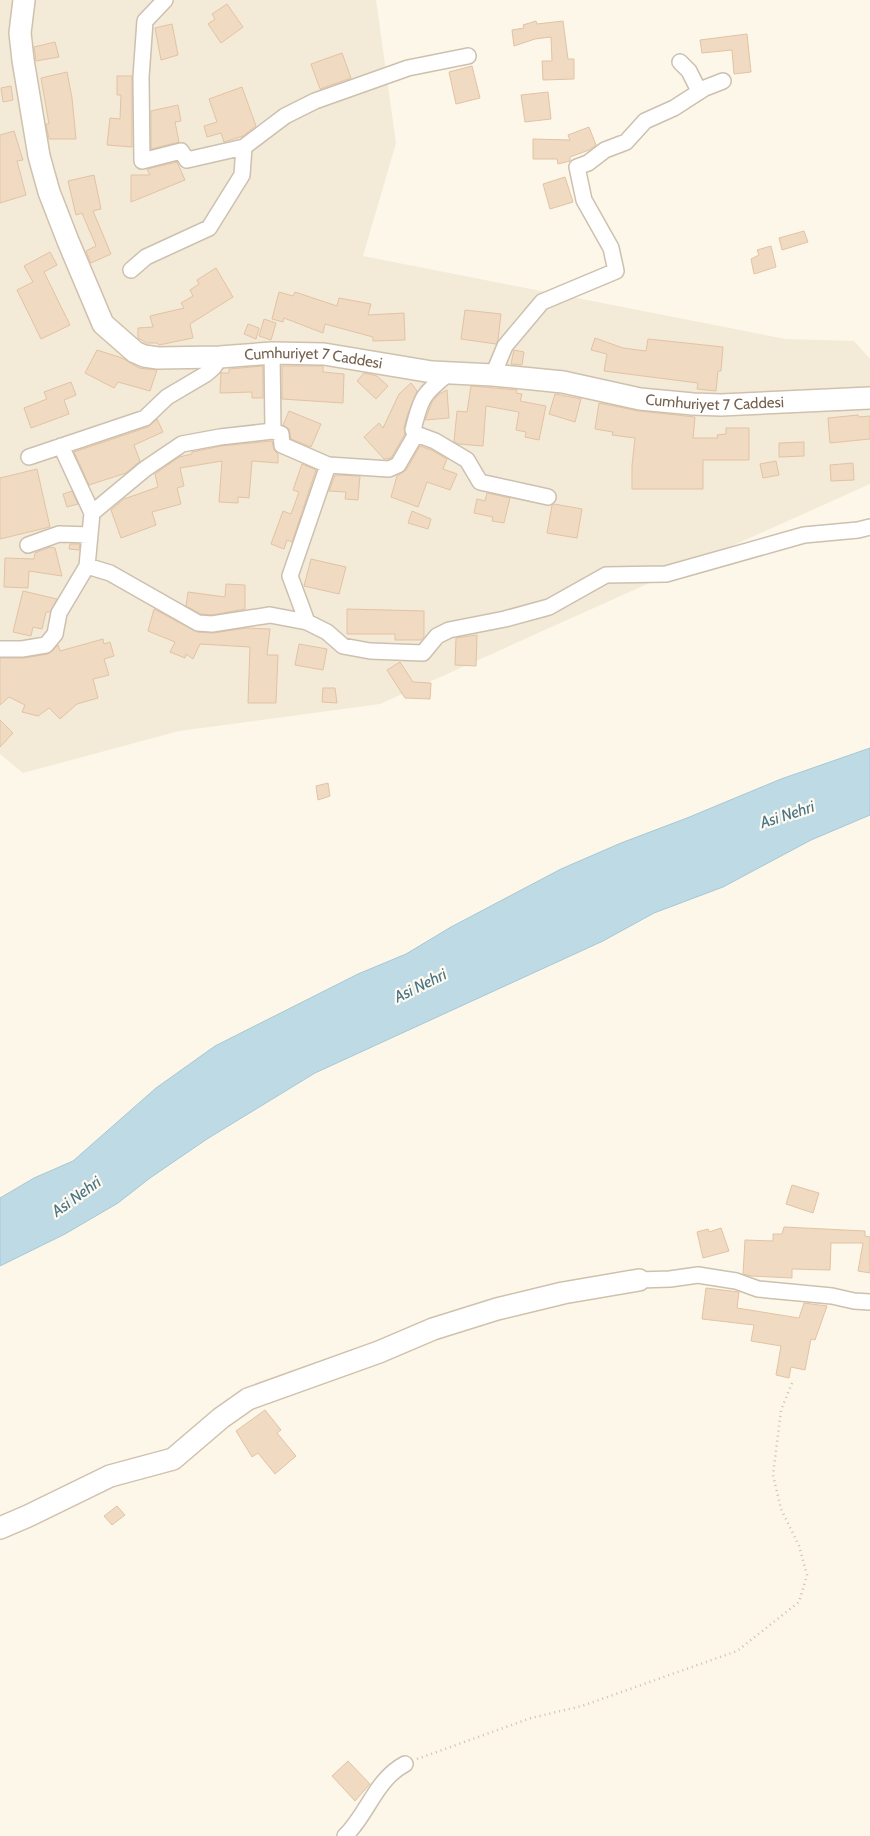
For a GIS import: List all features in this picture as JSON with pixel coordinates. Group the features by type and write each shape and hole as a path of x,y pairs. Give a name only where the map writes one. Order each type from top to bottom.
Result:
{"main road":[{"name":"Cumhuriyet 7 Caddesi","path":"24,0 20,33 22,51 39,156 49,192 104,324 120,341 135,352 144,356 158,358 220,357 272,353 324,354 402,368 563,382 640,399 693,404 721,405 870,398"},
{"path":"0,1528 110,1476 173,1458 221,1418 248,1399 370,1355 432,1329 497,1309 563,1293 639,1280"}],"street":[{"path":"165,0 145,21 140,77 142,161 181,151 187,160 244,147 285,116 316,102 408,68 468,56"},
{"path":"680,62 689,71 699,91"},
{"path":"494,375 505,346 542,302 616,271 611,248 584,200 577,167 588,163 605,150 626,142 645,121 674,108 699,91 723,81"},
{"path":"131,270 146,257 209,228 242,175 244,147"},
{"path":"272,353 273,431"},
{"path":"28,457 145,418 167,397 206,374 214,367 220,357"},
{"path":"449,373 429,389 421,400 413,430 416,434 435,441 467,460 480,482 548,497"},
{"path":"92,513 145,469 182,444 220,437 273,431 282,434 282,445 328,465 389,469 398,465 416,434"},
{"path":"0,649 46,645 55,634 59,613 88,566 92,513 61,446"},
{"path":"307,622 290,576 328,465"},
{"path":"88,566 110,573 198,623 212,624 270,615 307,622 327,632 343,646 370,652 423,653 437,636 449,630 550,607 606,575 666,574 804,535 858,530 870,527"},
{"path":"28,545 59,534 90,535"},
{"path":"639,1280 670,1279 698,1275 736,1282 758,1289 832,1296 854,1301 870,1302"},
{"path":"345,1836 352,1830 377,1790 393,1770 405,1764"}],"path":[{"path":"405,1764 531,1718 582,1706 737,1652 799,1602 807,1575 800,1546 781,1509 773,1475 781,1410 792,1383"}],"shaded area":[{"path":"0,0 376,0 396,143 363,256 785,339 854,341 870,359 870,484 380,704 179,731 23,773 0,754"}],"water":[{"name":"Asi Nehri","path":"870,748 870,815 811,840 723,887 654,913 603,941 315,1073 207,1139 150,1178 118,1203 65,1234 0,1266 0,1198 34,1178 73,1161 156,1088 215,1046 358,974 406,954 451,927 561,869 781,779"}],"building":[{"path":"227,4 243,27 221,43 208,24 215,19 212,14"},
{"path":"536,21 537,24 563,21 568,59 574,59 574,79 543,80 542,61 552,61 551,37 535,39 514,46 512,30 524,28 523,25"},
{"path":"172,24 178,55 161,60 155,28"},
{"path":"747,34 751,72 734,74 732,50 702,53 700,40"},
{"path":"55,42 59,57 36,61 34,47"},
{"path":"342,53 351,78 320,89 311,64"},
{"path":"472,66 480,98 456,104 449,72"},
{"path":"67,72 76,139 49,139 46,124 49,124 41,78"},
{"path":"117,76 132,76 132,147 107,145 110,118 120,119 121,95 117,95"},
{"path":"11,86 13,100 3,102 1,88"},
{"path":"242,87 256,126 243,136 224,142 221,133 207,137 204,126 217,122 209,99"},
{"path":"548,92 551,119 525,122 521,95"},
{"path":"178,105 181,121 175,122 179,142 151,149 151,111"},
{"path":"589,127 596,145 589,150 570,157 570,161 558,164 557,159 533,159 533,139 570,140 568,135"},
{"path":"14,131 23,160 17,161 26,195 0,203 0,135"},
{"path":"177,162 185,180 131,202 131,175 150,175 147,169"},
{"path":"94,175 101,209 93,211 111,254 91,263 86,251 96,246 82,213 76,215 68,181"},
{"path":"565,177 573,202 550,209 543,184"},
{"path":"804,231 808,242 782,250 779,238"},
{"path":"771,246 776,267 754,274 751,259 759,255 757,250"},
{"path":"50,252 57,265 44,272 70,325 41,339 17,290 33,282 24,266"},
{"path":"216,268 233,297 190,324 193,338 159,345 157,343 147,343 138,338 138,328 153,327 150,316 184,308 181,303 193,296 190,290 199,284 197,280"},
{"path":"279,292 293,296 295,292 337,306 339,298 371,304 368,315 404,313 405,340 373,341 373,337 325,324 323,333 284,318 283,322 272,319"},
{"path":"465,310 501,314 496,344 461,339"},
{"path":"264,319 276,323 271,340 259,336"},
{"path":"248,324 259,328 256,339 244,334"},
{"path":"595,338 623,348 646,351 648,339 723,347 721,371 718,371 716,391 697,389 698,383 604,371 607,354 591,350"},
{"path":"97,350 122,358 139,368 157,370 150,391 118,382 114,388 85,373"},
{"path":"514,350 524,352 522,365 511,364"},
{"path":"263,366 263,398 252,398 252,392 220,393 221,373 229,373 229,369"},
{"path":"282,366 323,366 323,372 344,374 343,403 282,399"},
{"path":"364,373 377,376 388,386 376,399 357,381"},
{"path":"71,382 76,395 64,400 69,414 31,428 24,408 47,399 44,392"},
{"path":"411,383 417,391 407,416 404,428 405,434 391,458 384,459 364,437 379,423 383,428 399,394"},
{"path":"471,386 517,390 516,393 522,394 520,401 546,406 539,440 525,437 526,432 516,430 519,412 486,406 483,446 454,442 457,411 467,412"},
{"path":"447,390 449,418 425,420 432,402 439,394"},
{"path":"555,394 581,399 575,422 549,414"},
{"path":"599,403 639,411 695,417 693,438 718,438 717,435 726,434 726,428 749,428 749,460 703,460 703,489 632,489 635,438 612,435 613,432 595,429"},
{"path":"289,411 321,424 311,447 291,439 289,429 283,425"},
{"path":"858,415 859,417 870,416 870,439 830,443 828,418"},
{"path":"157,419 163,432 134,445 140,461 126,473 89,485 74,452 148,427"},
{"path":"272,441 274,450 278,454 278,463 252,461 249,498 238,497 238,503 219,502 222,461 180,468 184,486 177,488 181,504 152,512 156,525 121,538 111,510 124,499 158,487 155,474 179,457 192,454 192,452 221,446"},
{"path":"804,442 804,456 779,457 779,443"},
{"path":"420,446 447,459 443,469 457,474 450,490 427,482 418,507 391,497 397,476 406,470"},
{"path":"776,461 779,475 763,478 760,464"},
{"path":"853,463 854,480 831,481 830,465"},
{"path":"302,464 316,470 292,542 287,540 284,549 271,544 283,511 291,514 299,492 293,490"},
{"path":"37,469 50,527 0,539 0,478"},
{"path":"335,475 360,476 358,500 345,499 346,492 329,491"},
{"path":"72,491 78,504 67,507 63,494"},
{"path":"487,493 510,498 504,523 492,521 493,517 474,513 477,499 485,501"},
{"path":"552,505 582,509 577,538 547,533"},
{"path":"412,511 431,519 428,529 408,523"},
{"path":"70,544 80,544 79,550 69,549"},
{"path":"50,547 55,548 62,576 29,571 28,588 4,587 5,558 34,559 35,553"},
{"path":"311,559 346,567 339,594 304,586"},
{"path":"226,584 245,585 245,609 212,615 201,614 186,606 188,592 225,597"},
{"path":"23,591 57,599 50,612 46,612 42,629 33,627 31,636 13,632"},
{"path":"154,609 197,632 213,633 246,628 270,629 267,655 278,655 276,703 248,703 250,647 200,644 193,659 186,654 185,658 170,652 175,642 148,631"},
{"path":"347,609 424,611 424,637 421,640 395,640 395,634 347,634"},
{"path":"477,635 476,666 455,665 456,638"},
{"path":"103,639 104,644 110,642 114,656 104,659 109,675 93,679 98,698 77,704 60,719 49,708 38,716 22,712 25,705 9,697 0,705 0,658 24,658 48,654 58,645 60,651"},
{"path":"299,644 327,649 323,670 295,665"},
{"path":"400,662 413,682 431,683 430,699 405,698 387,670"},
{"path":"323,688 335,688 337,703 322,702"},
{"path":"0,720 13,733 0,747"},
{"path":"328,783 330,796 318,800 316,786"},
{"path":"792,1185 819,1193 813,1213 786,1204"},
{"path":"784,1227 865,1231 865,1236 870,1237 870,1273 858,1271 863,1243 831,1243 830,1270 792,1269 792,1278 743,1274 745,1240 773,1241 773,1234 782,1234"},
{"path":"721,1228 729,1251 703,1258 697,1232 708,1229 709,1232"},
{"path":"706,1288 739,1292 737,1308 799,1318 804,1303 827,1306 815,1340 811,1339 805,1370 791,1367 789,1378 776,1375 781,1346 751,1341 754,1325 702,1319"},
{"path":"265,1410 281,1430 277,1433 296,1456 275,1474 258,1453 252,1457 236,1431"},
{"path":"117,1506 125,1515 112,1525 104,1516"},
{"path":"348,1761 370,1784 355,1801 332,1776"}]}
